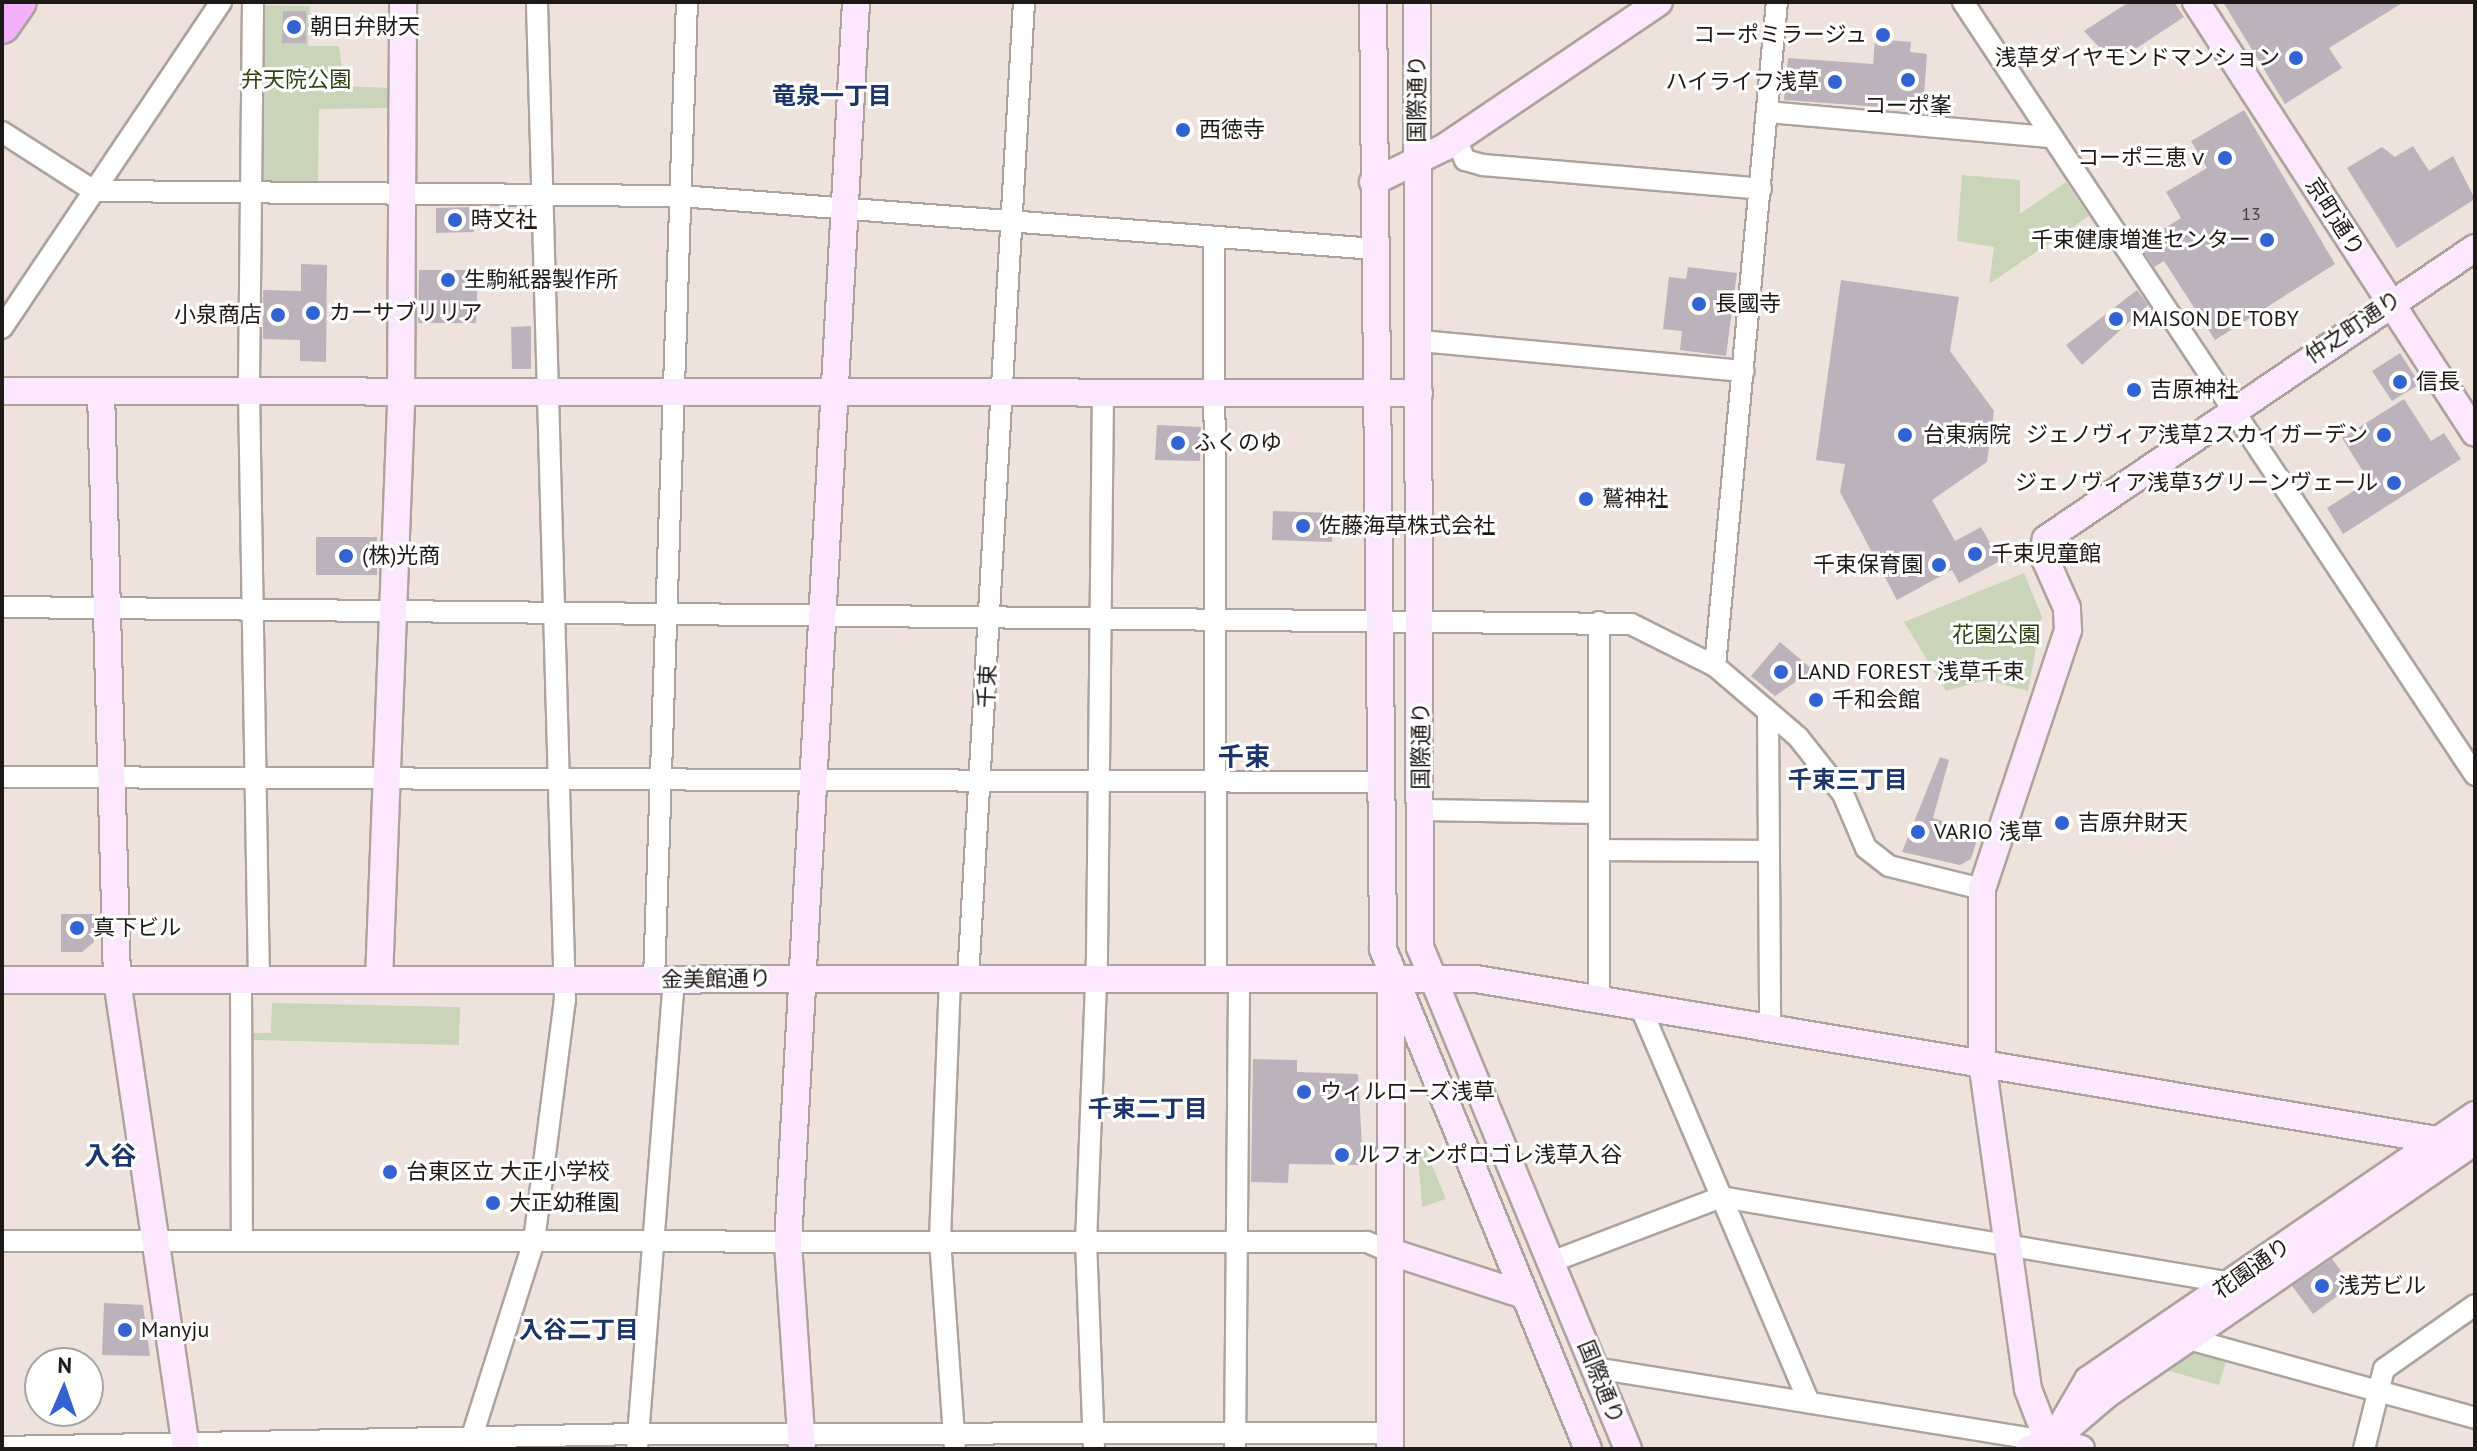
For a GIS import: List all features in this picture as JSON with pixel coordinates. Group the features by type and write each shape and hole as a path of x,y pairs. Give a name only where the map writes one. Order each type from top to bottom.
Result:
{"highway":[{"path":"2,26 19,2"}],"street":[{"path":"2,328 221,2"},
{"path":"242,1241 259,779 249,392 255,193 253,2"},
{"path":"379,980 402,392 403,2"},
{"path":"470,1444 534,1241 565,980 537,195 537,2"},
{"path":"639,1442 664,980 660,779 687,2"},
{"path":"802,1441 788,1242 811,777 856,2"},
{"name":"千束","path":"955,1441 940,1240 959,979 982,779 1024,2"},
{"name":"国際通り","path":"1373,2 1380,922 1391,978 1588,1449"},
{"name":"国際通り","path":"1417,2 1422,621 1417,922 1430,978 1628,1449"},
{"path":"1373,182 1456,139 1659,2"},
{"path":"1715,666 1777,2"},
{"path":"1963,2 2048,137 2475,775"},
{"name":"京町通り","path":"2196,2 2475,433"},
{"path":"1768,112 2048,137"},
{"path":"2,132 94,191 680,196 1375,249"},
{"path":"1456,139 1465,160 1483,165 1761,189"},
{"path":"1214,238 1215,780 1238,1242 1235,1441"},
{"name":"仲之町通り","path":"2044,1446 2028,1389 1982,1063 1982,889 2068,630 2067,608 2043,554 2046,539 2232,408 2475,248"},
{"path":"1420,341 1744,371"},
{"path":"2,391 1419,393"},
{"path":"101,392 117,980 186,1446"},
{"path":"1094,1441 1086,1243 1097,979 1103,393"},
{"path":"2,607 109,611 552,612 820,617 1376,618 1631,624 1715,666 1798,737 1843,794 1866,848 1889,866 1982,889"},
{"path":"1599,622 1599,999"},
{"path":"1768,714 1770,1027"},
{"path":"2,777 111,780 811,777 1378,782"},
{"path":"1420,810 1599,813"},
{"path":"1599,850 1767,851"},
{"path":"2,1447 802,1441 1390,1441 1391,978"},
{"name":"金美館通り","path":"2,980 1430,978 1599,999 2456,1145"},
{"path":"1640,1006 1809,1402"},
{"name":"花園通り","path":"2182,1330 2456,1145 2475,1115"},
{"name":"花園通り","path":"2044,1446 2182,1330 2231,1283 2456,1145"},
{"path":"1551,1262 1721,1197 2005,1241 2231,1283"},
{"path":"2,1241 1367,1242 1521,1294"},
{"path":"2364,1449 2381,1391 2384,1369 2475,1305"},
{"path":"2182,1330 2475,1418"},
{"path":"1595,1368 1809,1402 2044,1446 2081,1449"}],"green space":[{"name":"弁天院公園","path":"261,5 310,6 308,46 339,46 344,86 389,88 389,108 319,109 318,187 259,189"},
{"path":"1962,175 2020,180 2020,214 2066,182 2089,216 1989,284 1994,247 1957,241"},
{"name":"花園公園","path":"2024,573 2042,617 2028,691 1986,680 1946,691 1904,622"},
{"path":"272,1003 460,1007 459,1045 253,1040 253,1033 271,1033"},
{"path":"1425,1148 1446,1199 1422,1207 1418,1151"},
{"path":"2193,1350 2227,1359 2219,1385 2166,1370"}],"building":[{"path":"2129,2 2174,2 2184,17 2114,63 2084,31"},
{"name":"浅草ダイヤモンドマンション","path":"2223,2 2404,2 2329,48 2342,68 2285,104"},
{"name":"朝日弁財天","path":"283,11 306,11 306,43 282,43"},
{"path":"1875,39 1911,42 1910,52 1927,54 1923,110 1784,100 1788,58 1873,64"},
{"path":"2244,110 2335,264 2215,340 2164,261 2154,267 2139,244 2181,218 2166,192 2207,168 2191,141"},
{"path":"2413,146 2429,171 2453,156 2475,199 2397,248 2347,168 2382,147 2395,157"},
{"name":"時文社","path":"474,207 474,232 436,233 436,208"},
{"path":"301,264 327,265 326,362 300,361 300,340 263,339 263,290 301,291"},
{"name":"長國寺","path":"1688,267 1737,273 1726,356 1680,350 1682,331 1663,329 1669,277 1686,279"},
{"path":"419,270 478,270 476,323 418,323"},
{"name":"台東病院","path":"1841,280 1959,297 1950,351 1994,411 1987,462 1932,500 1955,541 1981,527 2000,561 1959,583 1952,570 1897,600 1840,492 1845,464 1816,460"},
{"name":"MAISON DE TOBY","path":"2137,290 2148,305 2082,365 2066,345"},
{"path":"531,326 531,369 512,369 511,327"},
{"name":"信長","path":"2400,353 2420,384 2392,401 2372,371"},
{"path":"2404,399 2431,441 2444,433 2461,459 2343,534 2327,508 2369,481 2342,438"},
{"name":"ふくのゆ","path":"1157,425 1201,427 1200,461 1155,460"},
{"name":"佐藤海草株式会社","path":"1273,511 1333,513 1332,542 1272,540"},
{"name":"(株)光商","path":"316,537 377,537 377,575 316,575"},
{"name":"LAND FOREST 浅草千束","path":"1780,642 1813,670 1775,696 1751,676"},
{"path":"1940,757 1949,760 1933,818 1979,833 1971,859 1960,865 1902,852"},
{"name":"真下ビル","path":"61,914 94,914 94,942 82,952 61,952"},
{"path":"1253,1059 1297,1060 1297,1072 1358,1074 1363,1165 1289,1164 1288,1183 1251,1182"},
{"name":"浅芳ビル","path":"2332,1259 2352,1285 2313,1314 2292,1286"},
{"name":"Manyju","path":"104,1303 143,1305 150,1356 104,1355"}],"place":[{"name":"朝日弁財天","path":"294,27"},
{"name":"コーポミラージュ","path":"1883,35"},
{"name":"浅草ダイヤモンドマンション","path":"2296,58"},
{"name":"コーポ峯","path":"1908,80"},
{"name":"ハイライフ浅草","path":"1835,82"},
{"name":"西徳寺","path":"1183,130"},
{"name":"コーポ三恵ｖ","path":"2225,158"},
{"name":"時文社","path":"455,220"},
{"name":"千束健康増進センター","path":"2267,240"},
{"name":"生駒紙器製作所","path":"448,280"},
{"name":"長國寺","path":"1699,304"},
{"name":"カーサブリリア","path":"313,313"},
{"name":"小泉商店","path":"278,315"},
{"name":"MAISON DE TOBY","path":"2116,319"},
{"name":"信長","path":"2400,382"},
{"name":"吉原神社","path":"2134,390"},
{"name":"台東病院","path":"1905,435"},
{"name":"ジェノヴィア浅草2スカイガーデン","path":"2384,435"},
{"name":"ふくのゆ","path":"1178,443"},
{"name":"ジェノヴィア浅草3グリーンヴェール","path":"2394,483"},
{"name":"鷲神社","path":"1586,499"},
{"name":"佐藤海草株式会社","path":"1303,526"},
{"name":"千束児童館","path":"1975,554"},
{"name":"(株)光商","path":"346,556"},
{"name":"千束保育園","path":"1939,565"},
{"name":"LAND FOREST 浅草千束","path":"1781,672"},
{"name":"千和会館","path":"1816,700"},
{"name":"吉原弁財天","path":"2062,823"},
{"name":"VARIO 浅草","path":"1918,832"},
{"name":"真下ビル","path":"77,928"},
{"name":"ウィルローズ浅草","path":"1304,1092"},
{"name":"ルフォンポロゴレ浅草入谷","path":"1342,1155"},
{"name":"台東区立 大正小学校","path":"390,1172"},
{"name":"大正幼稚園","path":"493,1203"},
{"name":"浅芳ビル","path":"2322,1286"},
{"name":"Manyju","path":"125,1330"}],"district":[{"name":"竜泉一丁目","path":"832,96"},
{"name":"千束","path":"1244,757"},
{"name":"千束三丁目","path":"1848,780"},
{"name":"千束二丁目","path":"1148,1109"},
{"name":"入谷","path":"110,1156"},
{"name":"入谷二丁目","path":"579,1330"}]}
